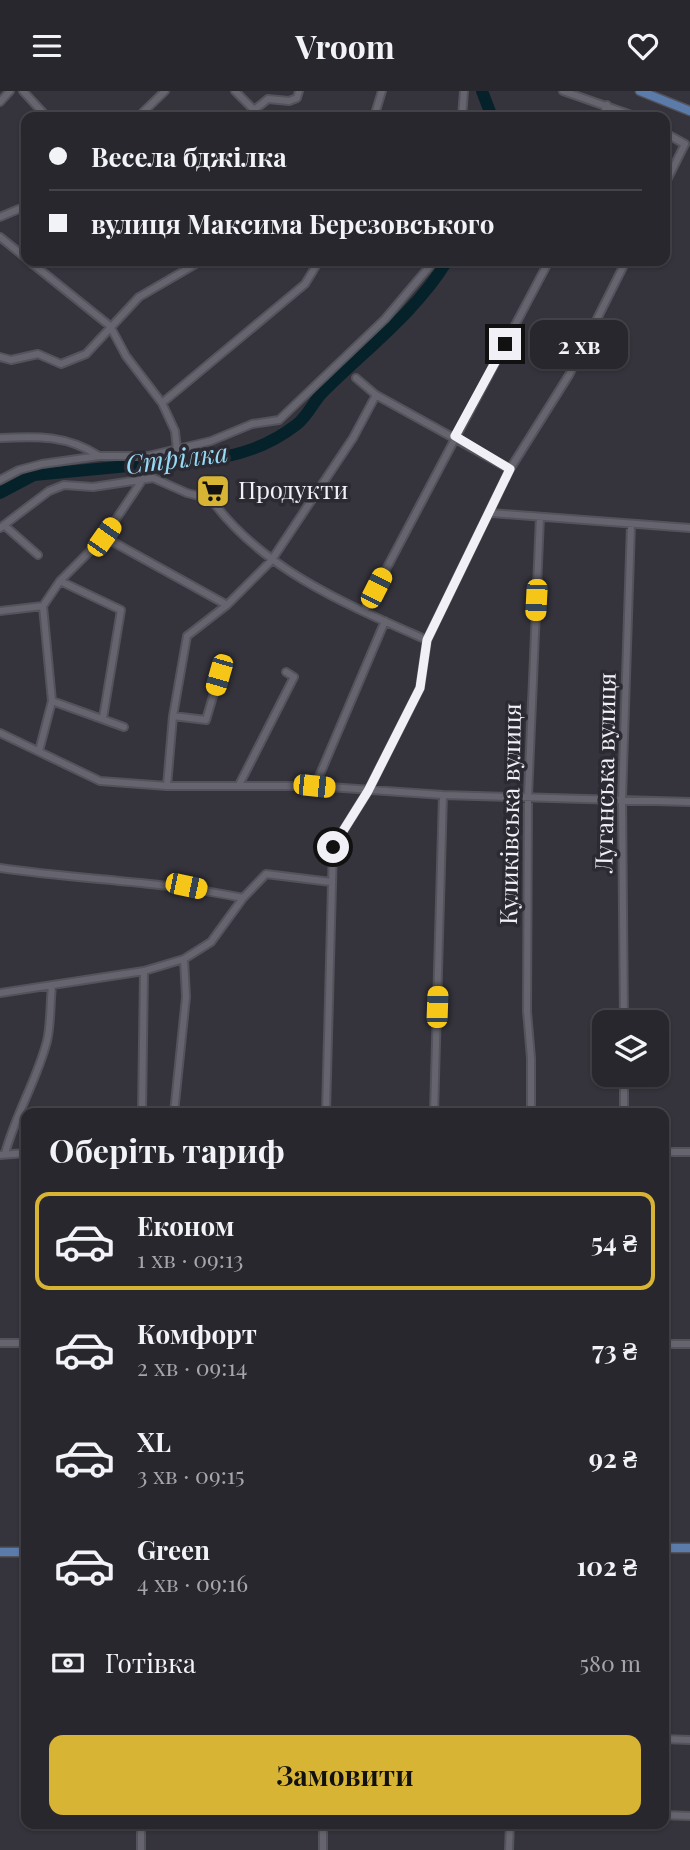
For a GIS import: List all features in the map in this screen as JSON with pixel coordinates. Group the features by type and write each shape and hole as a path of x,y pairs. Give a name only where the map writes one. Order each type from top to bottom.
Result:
{"main road":[{"path":"640,91 690,111"},
{"path":"669,1548 690,1548"},
{"path":"0,1552 21,1552"}],"street":[{"path":"0,102 10,91"},
{"path":"23,91 42,112"},
{"path":"143,112 165,91"},
{"path":"235,91 253,112"},
{"path":"257,112 268,99 289,101 297,98 299,91"},
{"path":"376,112 382,91"},
{"path":"462,112 464,91"},
{"path":"562,91 625,112"},
{"path":"604,112 607,105"},
{"path":"670,136 685,144 670,174"},
{"path":"0,217 21,208"},
{"path":"0,237 21,254"},
{"path":"35,266 110,326 127,356 162,403 175,431 177,449"},
{"path":"0,357 11,360 38,354 61,364 86,353 139,297 191,266"},
{"path":"162,403 305,284 316,266"},
{"path":"0,480 30,467 99,456 148,456 211,441 252,424 279,420 385,320 430,266"},
{"path":"364,611 546,266"},
{"path":"326,1108 333,847 368,791 420,688 427,640 491,513 510,469 569,375 624,266"},
{"path":"356,378 376,395 455,436 510,469"},
{"path":"167,786 173,716 187,636 227,605 271,561 353,438 376,395"},
{"path":"0,438 51,436 66,439 99,456"},
{"path":"38,555 3,527 49,491 64,485 93,487 153,478 187,493 211,499 224,517 271,561 364,611 427,640"},
{"path":"40,751 52,701 43,606 60,581 104,537 143,479"},
{"path":"491,513 690,528"},
{"name":"Куликівська вулиця","path":"531,1108 527,1011 528,796 540,517"},
{"name":"Луганська вулиця","path":"624,1010 622,798 631,525"},
{"path":"104,537 227,605"},
{"path":"60,581 121,610 103,718"},
{"path":"0,611 43,606"},
{"path":"314,786 385,621"},
{"path":"239,785 295,677 286,672"},
{"path":"173,716 206,720 219,675"},
{"path":"52,701 124,727"},
{"path":"0,733 100,781 167,786 314,786 443,795 690,802"},
{"path":"434,1108 443,795"},
{"path":"0,868 55,876 186,886 243,898"},
{"path":"0,993 145,971 184,959 211,942 243,898 266,874 331,882"},
{"path":"175,1108 186,997 184,959"},
{"path":"142,1108 145,971"},
{"path":"21,1108 32,1086 47,1039 52,986"},
{"path":"624,1087 624,1108"},
{"path":"21,1109 3,1154 21,1153"},
{"path":"669,1151 690,1152"},
{"path":"0,1343 21,1343"},
{"path":"669,1344 690,1344"},
{"path":"669,1739 690,1740"},
{"path":"669,1815 690,1816"},
{"path":"141,1829 141,1850"},
{"path":"323,1829 323,1850"},
{"path":"509,1850 510,1829"}],"waterway":[{"name":"Стрілка","path":"482,91 490,112"},
{"name":"Стрілка","path":"0,493 34,475 223,457 270,441 300,422 323,392 405,314 444,266"}],"place":[{"name":"Продукти","path":"213,491"}],"route":[{"path":"333,847 368,791 420,688 427,640 491,513 510,469 455,436 505,344"}]}
